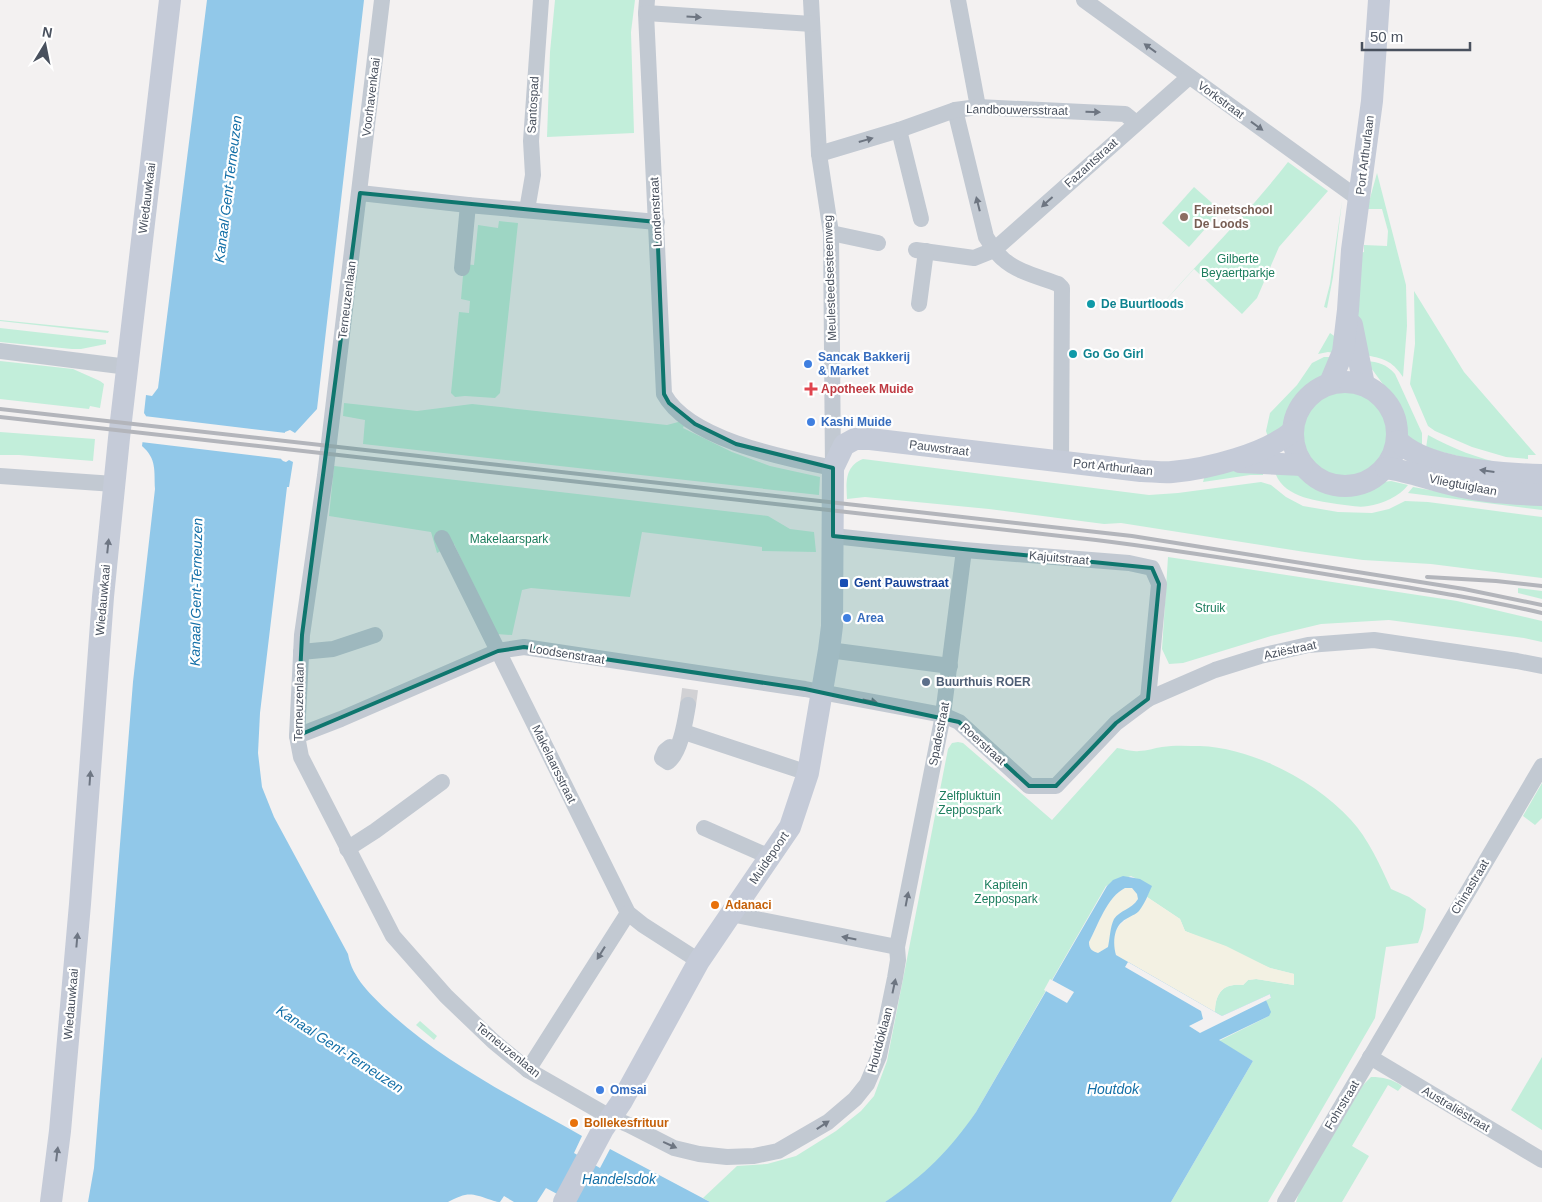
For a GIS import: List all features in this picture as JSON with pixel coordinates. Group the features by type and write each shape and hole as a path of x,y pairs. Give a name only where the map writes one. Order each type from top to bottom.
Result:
{"main road":[{"name":"Wiedauwkaai","path":"50,1202 60,1131 89,790 103,597 114,484 170,0"},
{"name":"Port Arthurlaan","path":"1330,383 1343,352 1352,250 1372,101 1379,0"},
{"name":"Port Arthurlaan","path":"1348,310 1358,351 1360,376 1364,385"},
{"path":"1347,382 1364,385 1377,392 1387,402 1394,415 1398,430 1398,442 1393,457 1376,478 1363,484 1348,487 1334,486 1321,481 1302,465 1294,446 1293,431 1296,415 1304,402 1316,391 1330,383 1347,382"},
{"name":"Port Arthurlaan","path":"1061,461 1141,471 1170,472 1195,469 1224,462 1268,447 1293,431"},
{"name":"Pauwstraat","path":"833,468 844,445 855,439 870,439 1061,461"},
{"name":"Vliegtuiglaan","path":"1398,442 1406,449 1449,464 1503,474 1542,476"},
{"name":"Port Arthurlaan","path":"1224,462 1302,465"},
{"name":"Muidepoort","path":"564,1202 699,961 790,827 808,774 832,626 833,468"},
{"name":"Vliegtuiglaan","path":"1386,468 1408,471 1456,486 1516,494 1542,495"}],"street":[{"name":"Voorhavenkaai","path":"360,193 382,0"},
{"name":"Santospad","path":"527,210 533,175 531,141 541,0"},
{"name":"Meulesteedsesteenweg","path":"811,0 820,154 831,233 833,468"},
{"path":"958,0 978,107"},
{"name":"Vorkstraat","path":"1084,0 1359,199"},
{"path":"646,7 812,24"},
{"name":"Londenstraat","path":"646,7 664,394 669,403 695,424 736,444 787,459 833,468"},
{"name":"Fazantstraat","path":"994,250 1189,77"},
{"name":"Landbouwersstraat","path":"820,154 899,130 955,110 978,107 1125,114 1136,123"},
{"path":"955,110 986,237 994,250 1013,266 1058,284 1062,288 1061,461"},
{"path":"899,130 921,219"},
{"path":"360,193 657,222"},
{"name":"Terneuzenlaan","path":"360,193 325,476 300,652 297,736 301,757 393,936 446,996 528,1070 610,1118"},
{"path":"462,268 468,205"},
{"path":"831,233 878,243"},
{"path":"919,304 921,251 974,258 994,250"},
{"path":"0,351 128,367"},
{"path":"0,476 114,484"},
{"name":"Kajuitstraat","path":"833,536 964,550 1129,563 1152,568 1159,584 1148,699"},
{"name":"Makelaarsstraat","path":"442,538 628,912 643,925 699,961"},
{"name":"Spadestraat","path":"897,947 943,715 964,550"},
{"path":"300,652 333,649 375,635"},
{"name":"Aziëstraat","path":"1072,768 1116,723 1148,699 1215,670 1260,656 1308,645 1374,640 1542,666"},
{"name":"Loodsenstraat","path":"297,736 498,651 524,647 692,677 822,692"},
{"path":"829,650 950,666"},
{"name":"Roerstraat","path":"822,692 943,715 959,722 1029,786 1056,786 1072,768"},
{"path":"676,748 684,732 688,705"},
{"path":"684,732 808,774"},
{"name":"Chinastraat","path":"1399,1008 1542,766"},
{"path":"347,849 442,782"},
{"path":"704,828 770,857"},
{"path":"528,1070 628,912"},
{"path":"731,914 897,947"},
{"name":"Houtdoklaan","path":"610,1118 629,1125 674,1148 699,1154 754,1156 778,1151 804,1137 828,1122 855,1099 868,1084 881,1046 898,960 897,947"},
{"name":"Fohrstraat","path":"1285,1202 1399,1008"},
{"name":"Australiëstraat","path":"1370,1057 1542,1160"}],"highlighted area":[{"path":"360,193 657,222 664,394 669,403 695,424 736,444 833,468 833,536 1152,568 1159,584 1148,699 1116,723 1056,786 1029,786 959,722 805,689 524,647 498,651 297,736 302,635"}],"green space":[{"path":"555,0 635,0 631,32 634,133 547,137 550,52"},
{"name":"Gilberte Beyaertparkje","path":"1288,162 1328,191 1279,247 1257,298 1242,314 1194,269 1165,301 1180,284 1243,215"},
{"path":"1377,173 1406,285 1407,326 1403,377 1391,363 1364,355 1356,307 1360,253 1364,252 1364,245 1387,246 1388,231 1382,209 1367,209"},
{"path":"1194,187 1221,211 1189,247 1162,223"},
{"path":"1342,201 1333,277 1327,308 1324,307 1330,284"},
{"path":"499,221 518,223 500,393 495,398 455,397 451,393 459,312 469,313 470,301 461,299 464,264 474,265 478,225 498,228"},
{"path":"1414,291 1464,372 1536,455 1528,455 1528,459 1506,457 1472,447 1428,426 1410,384 1415,344"},
{"path":"0,320 109,331 108,333"},
{"path":"0,328 106,340 106,344 72,349 0,342"},
{"path":"1330,333 1337,338 1334,353 1318,354"},
{"path":"1324,357 1333,357 1325,375 1309,383 1297,395 1289,407 1282,429 1269,440 1266,431 1270,413 1297,385 1312,363"},
{"path":"0,361 73,369 100,381 104,384 100,408 90,406 89,409 0,399"},
{"path":"1366,361 1382,364 1395,374 1422,433 1422,446 1408,436 1402,413 1396,402"},
{"path":"1345,390 1362,393 1376,403 1386,417 1389,434 1386,451 1376,465 1362,475 1345,478 1328,475 1314,465 1304,451 1301,434 1304,417 1314,403 1328,393"},
{"path":"344,403 417,411 472,404 667,425 682,421 685,423 683,428 732,452 770,466 820,477 819,495 363,444 365,420 343,416"},
{"path":"0,432 95,439 93,461 0,455"},
{"path":"1428,435 1466,453 1506,465 1486,463 1426,448"},
{"path":"863,459 1149,495 1261,482 1271,485 1286,497 1303,506 1338,512 1372,513 1389,509 1405,501 1428,502 1542,517 1542,578 1431,564 1363,560 1121,523 1104,524 989,509 865,497 847,499 847,481 850,470 857,462"},
{"name":"Makelaarspark","path":"334,466 768,516 790,529 814,532 816,552 762,551 762,547 642,532 630,597 531,588 522,590 512,635 496,634 454,544 437,553 431,532 329,516"},
{"path":"1263,468 1263,475 1250,475 1203,482 1205,475 1222,471"},
{"path":"1274,469 1294,472 1319,489 1342,494 1364,491 1383,482 1391,481 1408,485 1396,496 1379,503 1360,507 1318,501 1299,496 1283,486"},
{"path":"1413,487 1463,496 1542,503 1542,510 1408,493"},
{"name":"Struik","path":"1168,557 1457,601 1542,621 1542,642 1389,620 1321,624 1271,636 1183,663 1169,664 1162,649"},
{"path":"1518,588 1542,591 1542,599 1518,593"},
{"name":"Kapitein Zeppospark","path":"952,743 963,743 1052,820 1117,748 1145,751 1167,746 1200,746 1220,748 1262,760 1302,780 1337,806 1363,835 1391,889 1409,897 1426,909 1423,929 1418,943 1386,947 1375,1018 1268,1202 1171,1202 1253,1061 1219,1041 1269,1016 1266,1000 1270,994 1222,1016 1215,1013 1215,1006 1219,995 1225,988 1243,985 1248,980 1256,979 1294,985 1294,974 1270,968 1185,931 1180,919 1147,897 1151,886 1131,876 1106,886 976,1112 958,1139 913,1183 885,1202 710,1202 703,1198 737,1166 767,1164 796,1156 836,1131 861,1111 874,1096 887,1061 948,749"},
{"path":"1542,783 1542,818 1535,825 1523,816"},
{"path":"420,1021 437,1036 434,1040 416,1025"},
{"path":"1542,1057 1542,1130 1511,1110"},
{"path":"1371,1077 1387,1079 1402,1086 1398,1091 1388,1085 1352,1146 1369,1156 1342,1202 1296,1202 1300,1190 1363,1085"}],"sand":[{"path":"1125,888 1132,888 1137,893 1138,899 1131,908 1118,914 1108,947 1098,953 1090,948 1089,942 1108,905"},
{"path":"1147,897 1180,919 1185,931 1226,946 1270,968 1294,974 1294,985 1256,979 1248,980 1243,985 1230,986 1225,988 1219,995 1215,1006 1215,1013 1116,955 1113,944 1114,935 1123,922 1142,905"}],"water":[{"path":"207,0 364,0 317,409 295,433 290,430 285,432 281,459 286,462 289,460 293,462 289,487 287,487 260,713 258,753 262,787 274,817 348,954 358,979 389,1012 411,1031 457,1064 582,1136 574,1153 600,1168 610,1149 710,1202 572,1202 546,1188 537,1202 514,1202 504,1196 498,1202 468,1194 448,1202 88,1202 94,1168 133,682 155,489 152,461 142,446 146,416 144,413 146,395 152,396 158,388"},
{"name":"Houtdok","path":"1123,876 1140,879 1152,886 1139,911 1119,925 1115,933 1114,942 1116,955 1222,1016 1270,994 1271,998 1266,1000 1271,1012 1269,1016 1219,1040 1253,1061 1171,1202 885,1202 935,1162 956,1139 976,1112 1107,886 1113,880","holes":["1125,888 1132,888 1137,894 1138,899 1132,906 1114,919 1108,947 1098,953 1090,948 1089,942 1100,920 1113,898"]}],"pier":[{"path":"144,416 286,433 283,459 141,442"},
{"path":"1128,962 1222,1016 1270,994 1271,998 1200,1033 1189,1026 1203,1019 1201,1011 1125,967"},
{"path":"1050,979 1074,992 1067,1003 1044,990"}],"tunnel":[{"path":"688,705 691,682"}],"railway":[{"path":"0,409 1132,536 1464,589 1542,605"},
{"path":"0,417 1096,540 1414,588 1542,613"},
{"path":"1427,577 1542,586"}],"place":[{"name":"Freinetschool De Loods","path":"1184,217"},
{"name":"De Buurtloods","path":"1091,304"},
{"name":"Go Go Girl","path":"1073,354"},
{"name":"Sancak Bakkerij & Market","path":"808,364"},
{"name":"Apotheek Muide","path":"811,389"},
{"name":"Kashi Muide","path":"811,422"},
{"name":"Gent Pauwstraat","path":"844,583"},
{"name":"Area","path":"847,618"},
{"name":"Buurthuis ROER","path":"926,682"},
{"name":"Adanaci","path":"715,905"},
{"name":"Omsai","path":"600,1090"},
{"name":"Bollekesfrituur","path":"574,1123"}],"water label":[{"name":"Kanaal Gent-Terneuzen","path":"228,189"},
{"name":"Kanaal Gent-Terneuzen","path":"196,592"},
{"name":"Kanaal Gent-Terneuzen","path":"340,1049"},
{"name":"Handelsdok","path":"619,1179"}],"park label":[{"name":"Zelfpluktuin Zeppospark","path":"970,803"}]}
